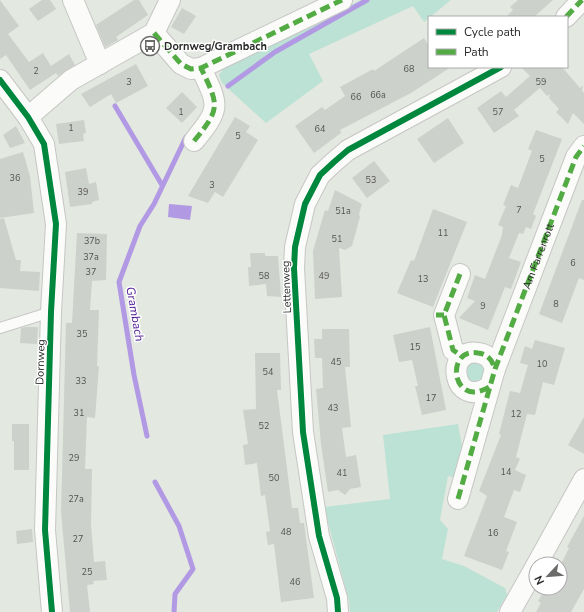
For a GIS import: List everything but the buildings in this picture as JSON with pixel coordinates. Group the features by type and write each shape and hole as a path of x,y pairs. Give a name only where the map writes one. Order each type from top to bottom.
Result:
{"street":[{"path":"73,0 100,64"},
{"path":"28,117 71,80 154,33 170,0"},
{"path":"154,33 181,64 191,69 201,68 342,0"},
{"path":"567,16 582,0"},
{"path":"194,141 209,122 215,111 214,98 201,68"},
{"name":"Lettenweg","path":"338,612 337,598 318,536 303,432 294,268 295,246 305,204 320,175 348,150 499,68"},
{"name":"Dornweg","path":"0,80 28,117 44,144 56,224 51,312 45,530 52,612"},
{"name":"Am Farrenrott","path":"458,499 492,378 576,157 584,146"},
{"path":"460,274 440,315 453,350 463,357"},
{"path":"476,352 482,353 493,362 492,378 482,391 475,392 467,390 461,386 457,379 456,371 458,363 463,357 476,352"},
{"path":"542,556 584,479"},
{"path":"510,612 528,581"}],"lane":[{"path":"0,328 51,312"}],"shaded area":[{"path":"361,0 451,0 431,16 428,16 428,19 424,22 413,6 309,54 323,81 266,123 222,83 219,75 224,68"},
{"path":"169,204 192,206 190,220 168,217"},
{"path":"475,361 485,365 487,376 476,384 467,380 466,366"},
{"path":"458,424 463,452 458,478 448,476 440,520 448,529 442,559 464,566 505,588 507,595 497,612 350,612 349,601 324,507 390,499 383,435"}],"waterway":[{"name":"Grambach","path":"228,86 275,52 367,0"},
{"path":"115,106 162,185"},
{"name":"Grambach","path":"147,436 134,375 119,282 140,226 154,204 186,137"},
{"name":"Grambach","path":"155,482 179,526 193,569 175,594 174,612"}],"marked path":[{"path":"154,33 181,64 191,69 201,68 342,0"},
{"path":"567,16 582,0"},
{"path":"194,141 209,121 213,113 214,106 214,99 201,68"},
{"path":"458,499 495,369 576,157 584,146"},
{"path":"460,274 444,315 453,350 463,357"},
{"path":"436,315 444,315"},
{"path":"489,387 477,392 467,391 460,385 457,376 457,367 460,359 467,354 478,353 489,358 495,369"}],"cycle path":[{"path":"338,612 337,598 319,536 303,432 294,268 295,247 305,204 320,175 348,150 499,68"},
{"path":"0,80 28,117 44,144 56,224 51,312 45,530 52,612"}],"place":[{"name":"Dornweg/Grambach","path":"150,46"}]}
